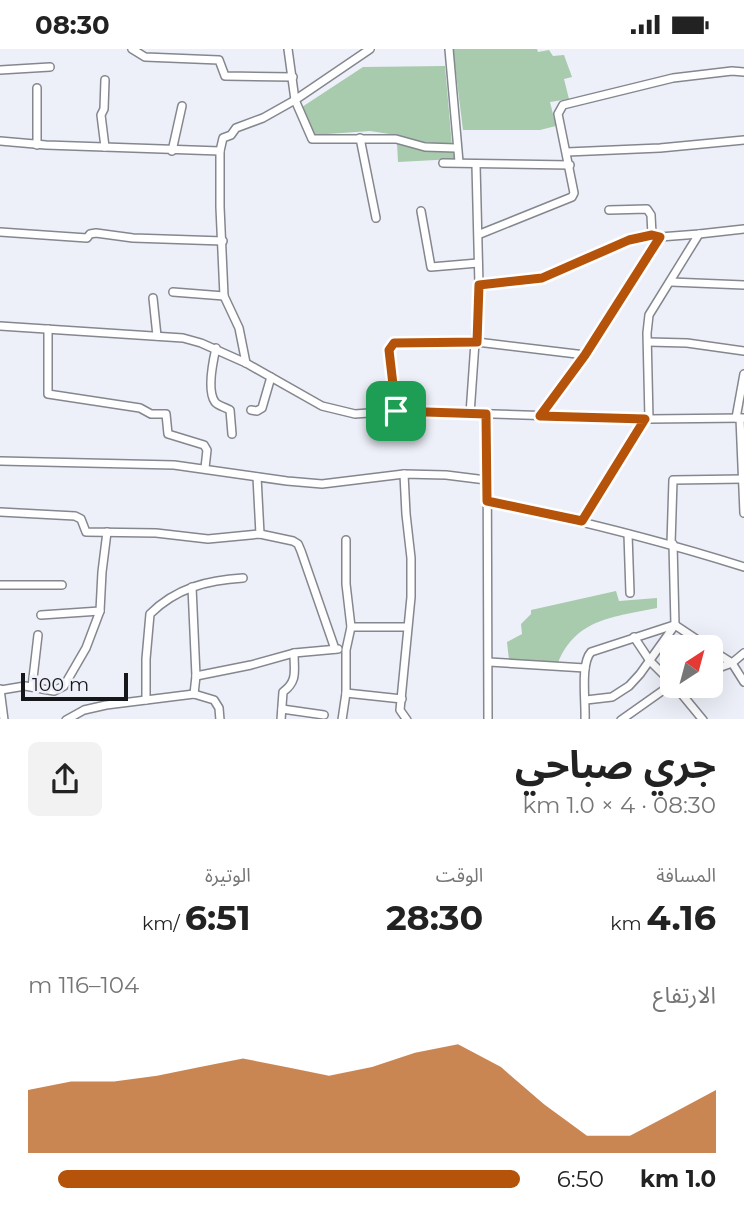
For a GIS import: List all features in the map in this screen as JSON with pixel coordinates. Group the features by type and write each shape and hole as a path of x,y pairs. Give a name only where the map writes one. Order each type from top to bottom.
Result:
{"street":[{"path":"132,49 145,57 219,60 222,63 222,74 225,76 293,77"},
{"path":"288,49 295,100 312,139 396,139 425,147 456,148"},
{"path":"246,363 239,328 225,296 220,207 220,151 224,137 231,135 236,128 262,118 295,100 370,49"},
{"path":"449,49 459,162"},
{"path":"0,70 50,67"},
{"path":"480,234 572,197 574,193 570,165 558,114 563,105 673,78 744,72"},
{"path":"105,147 101,115 104,109 106,80"},
{"path":"37,88 37,145"},
{"path":"172,151 182,106"},
{"path":"360,138 376,218"},
{"path":"566,152 660,148 744,140"},
{"path":"0,141 37,145 220,151"},
{"path":"443,163 570,165"},
{"path":"470,414 479,285 480,234 476,165"},
{"path":"540,416 585,355 656,236 647,209 609,210"},
{"path":"421,211 431,267 478,263"},
{"path":"479,285 542,278 629,240 744,229"},
{"path":"0,232 87,238 96,233 133,238 223,241"},
{"path":"582,521 647,419 649,315 699,234"},
{"path":"671,282 744,285"},
{"path":"173,292 225,296"},
{"path":"153,298 158,336"},
{"path":"0,326 183,338 216,348 323,406 341,412 371,414 396,411 647,419 740,418"},
{"path":"48,329 48,394 140,408 153,414 166,414 168,434 204,446 207,450 205,468"},
{"path":"396,411 389,350 394,343 477,342 585,355"},
{"path":"648,342 687,343 744,351"},
{"path":"216,348 211,374 213,398 217,404 230,410 232,434"},
{"path":"744,374 740,418 744,513"},
{"path":"251,410 262,408 271,377"},
{"path":"486,414 488,719"},
{"path":"0,461 133,462 205,468 322,484 404,474 486,479"},
{"path":"404,474 411,558 400,712 407,719"},
{"path":"257,477 260,534"},
{"path":"586,700 607,699 635,680 675,625 673,480 743,479"},
{"path":"487,501 672,544 744,567"},
{"path":"0,512 75,516 81,519 84,531 156,533 208,539 260,534 298,544 335,649"},
{"path":"4,719 0,689 32,687 54,691 64,687 86,648 100,611 107,532"},
{"path":"628,534 630,593"},
{"path":"342,719 346,693 346,650 351,627 346,584 346,540"},
{"path":"146,700 149,618 159,606 192,587 217,579 243,578"},
{"path":"0,585 62,585"},
{"path":"192,587 196,676 194,694"},
{"path":"41,615 100,611"},
{"path":"585,719 585,660 591,652 675,625"},
{"path":"675,625 690,635"},
{"path":"351,627 407,627"},
{"path":"32,687 38,635"},
{"path":"634,637 649,661 660,672"},
{"path":"196,676 294,653 346,650"},
{"path":"281,719 283,692 292,686 294,680 294,653"},
{"path":"723,666 744,653"},
{"path":"723,657 732,663 744,682"},
{"path":"489,662 585,668"},
{"path":"346,693 402,699"},
{"path":"621,719 660,693"},
{"path":"66,719 84,710 194,694 214,699 219,708 220,719"},
{"path":"685,698 703,719"},
{"path":"282,709 324,715"}],"green space":[{"path":"453,49 537,49 538,52 549,50 553,56 564,55 572,77 564,79 569,99 550,102 556,126 540,130 463,130"},
{"path":"445,66 452,146 419,144 396,135 370,131 313,135 302,107 363,67"},
{"path":"397,143 453,152 455,159 398,162"},
{"path":"616,591 619,601 657,598 657,608 612,617 586,628 566,648 558,663 509,660 507,642 522,634 521,624 531,614 531,610"}],"route":[{"path":"652,235 660,237 585,355 540,416 645,419 582,521 487,501 486,414 396,411 389,350 391,346 394,343 477,342 479,285 542,278 629,240 652,235"}]}
